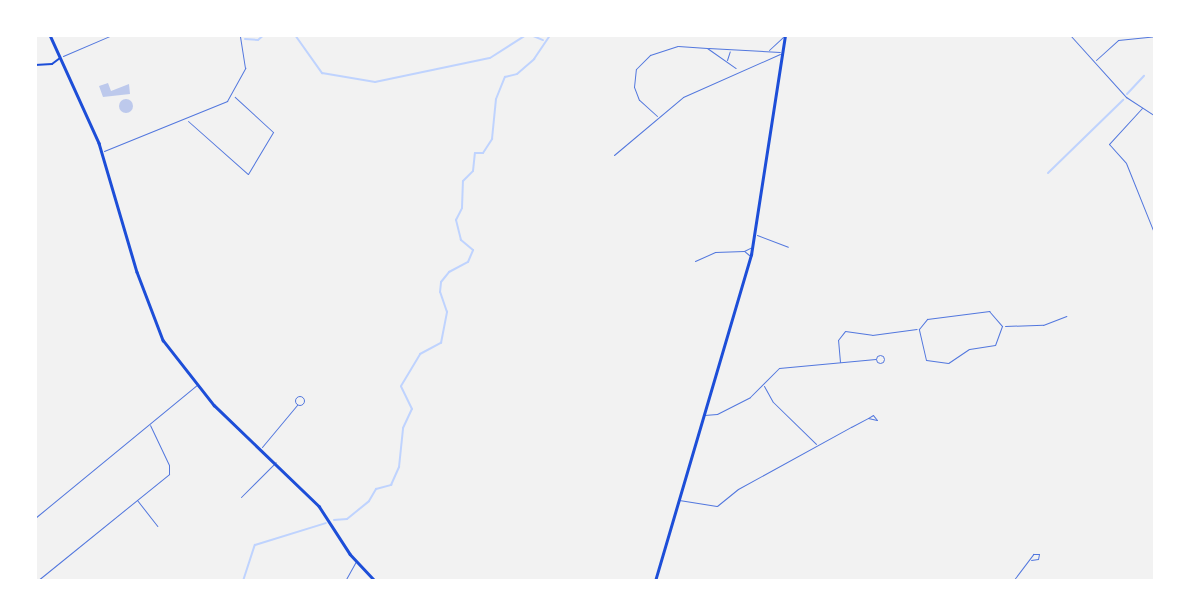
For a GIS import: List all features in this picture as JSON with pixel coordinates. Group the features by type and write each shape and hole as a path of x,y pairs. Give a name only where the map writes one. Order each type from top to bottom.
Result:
{"main road":[{"path":"50,35 102,152 153,321 197,385 324,512 356,561 375,581"},
{"path":"655,581 751,256 784,35"},
{"path":"35,65 52,64 61,58"}],"street":[{"path":"61,58 112,35"},
{"path":"102,152 186,119 233,96 246,68 240,35"},
{"path":"766,58 767,51 784,35"},
{"path":"1070,35 1122,93 1155,116"},
{"path":"1095,61 1118,40 1155,36"},
{"path":"658,117 636,95 638,66 663,50 707,48 782,53"},
{"path":"707,48 738,70"},
{"path":"727,61 730,49"},
{"path":"614,155 683,97 738,70 782,53"},
{"path":"186,119 247,174 273,132 233,96"},
{"path":"1142,108 1109,144 1125,161 1155,234"},
{"path":"754,235 788,247"},
{"path":"695,261 715,252 744,251 752,248"},
{"path":"744,251 751,256"},
{"path":"840,362 838,340 845,331 872,335 919,328 929,318 987,311 997,315 1002,326 995,345 969,349 948,363 935,365 922,355 919,328"},
{"path":"1002,326 1043,325 1066,316"},
{"path":"704,415 717,414 764,386 779,368 876,359"},
{"path":"35,518 197,385"},
{"path":"764,386 773,401 818,446"},
{"path":"261,449 297,405"},
{"path":"680,500 713,507 868,418"},
{"path":"37,581 170,471 150,425"},
{"path":"242,497 276,462"},
{"path":"137,500 157,526"},
{"path":"1013,581 1031,560"},
{"path":"345,581 356,561"},
{"path":"41,578 44,581"}],"building":[{"path":"108,83 111,91 129,84 130,94 103,97 99,86"},
{"path":"123,99 129,99 133,106 129,113 123,113 119,109 119,103"}],"waterway":[{"path":"245,39 258,40 264,35"},
{"path":"295,35 322,73 375,82 490,58 526,35"},
{"path":"531,35 543,40"},
{"path":"334,520 347,519 369,501 376,489 391,485 399,467 403,428 412,409 401,386 420,354 441,343 447,312 440,292 441,282 449,272 468,262 473,250 461,240 456,220 462,208 463,181 473,171 475,153 483,153 492,139 496,99 505,77 517,74 534,59 550,35"},
{"path":"1127,94 1144,76"},
{"path":"1048,173 1123,100"},
{"path":"243,581 255,545 326,523"}]}
